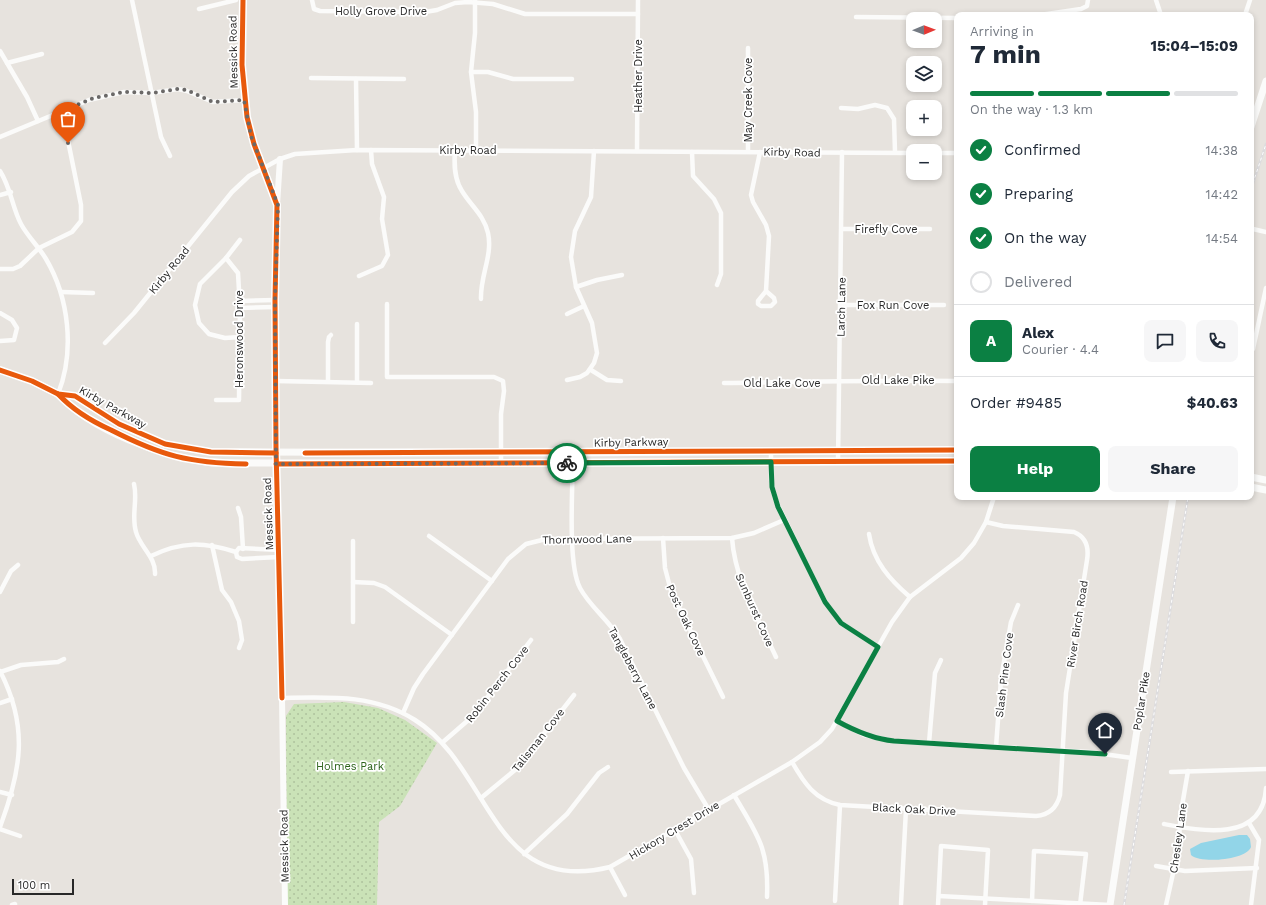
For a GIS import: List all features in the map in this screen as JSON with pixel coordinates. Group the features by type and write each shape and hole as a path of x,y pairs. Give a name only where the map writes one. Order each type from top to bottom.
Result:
{"main road":[{"path":"1254,118 1266,81"},
{"name":"Kirby Parkway","path":"0,370 32,381 58,394 74,396 119,424 165,444 211,452 573,453 954,450"},
{"name":"Kirby Parkway","path":"58,394 69,406 102,426 144,447 168,455 212,463 954,461"},
{"path":"1254,478 1266,480"},
{"path":"1254,488 1266,490"},
{"name":"Poplar Pike","path":"1110,905 1173,500"}],"street":[{"path":"132,0 162,142 170,156"},
{"path":"199,9 236,0"},
{"name":"Messick Road","path":"243,0 242,65 244,100 251,136 278,205 275,304 276,464 282,698 285,905"},
{"name":"Holly Grove Drive","path":"312,0 314,9 322,11 426,12 459,2 475,1 493,4 525,14 638,14"},
{"name":"Heather Drive","path":"637,151 638,0"},
{"path":"1062,12 1076,10 1087,6 1088,0"},
{"path":"1156,0 1160,12"},
{"path":"1246,12 1250,0"},
{"path":"475,1 475,33 471,72 476,112 476,150"},
{"path":"856,17 954,18"},
{"name":"May Creek Cove","path":"748,48 748,151"},
{"path":"0,51 28,97 38,121"},
{"path":"7,63 42,54"},
{"path":"471,72 488,72 513,79 572,79"},
{"path":"311,78 404,79"},
{"path":"356,79 357,150"},
{"path":"0,136 89,100 127,92 152,93 178,89 187,90 213,102 244,100"},
{"path":"841,108 858,109 875,105 887,108 894,119 895,152"},
{"path":"0,269 18,267 39,248 72,232 80,224 82,218 81,205 62,111"},
{"name":"Kirby Road","path":"105,343 134,313 237,186 263,167 295,154 357,150 906,153"},
{"path":"360,276 382,266 388,254 382,219 384,198 372,164 371,150"},
{"path":"455,150 455,172 459,185 480,214 488,234 489,249 482,278 481,299"},
{"path":"567,380 580,377 591,370 596,357 596,341 592,323 576,286 572,263 572,244 576,226 588,207 591,197 594,151"},
{"path":"692,152 694,176 718,204 721,213 721,270 717,285"},
{"path":"760,152 751,194 769,236 766,291"},
{"name":"Larch Lane","path":"838,462 842,152"},
{"path":"942,153 954,153"},
{"path":"278,205 280,159"},
{"path":"0,171 11,192 21,224 50,265 62,292 66,313 67,363 64,379 58,394"},
{"path":"0,194 11,192"},
{"name":"Firefly Cove","path":"842,229 930,229"},
{"path":"1254,229 1266,232"},
{"path":"240,240 226,258 208,275 197,290 196,305 198,323 209,334 225,338 240,337"},
{"name":"Heronswood Drive","path":"216,400 239,400 240,301 238,273 226,258"},
{"path":"576,286 622,275"},
{"path":"1254,345 1261,319 1266,288"},
{"path":"62,292 94,293"},
{"path":"240,301 275,304"},
{"path":"240,308 275,304"},
{"path":"387,304 387,377 494,377 502,379 504,387 501,414 501,463"},
{"name":"Fox Run Cove","path":"841,305 944,305"},
{"path":"567,314 584,306"},
{"path":"0,313 12,320 17,328 14,340 0,341"},
{"path":"1261,319 1266,323"},
{"path":"357,324 357,382"},
{"path":"328,381 328,342 331,335"},
{"path":"591,370 607,380 622,381"},
{"name":"Old Lake Pike","path":"840,382 856,380 954,381"},
{"path":"276,381 371,383"},
{"name":"Old Lake Cove","path":"724,383 840,382"},
{"path":"770,451 773,493 784,520 825,602 833,616 849,630 878,647"},
{"name":"Tangleberry Lane","path":"573,453 574,567 579,587 620,638 684,768 708,810"},
{"path":"134,484 136,491 133,517 136,533 142,547 151,556 155,568 155,574"},
{"name":"Hickory Crest Drive","path":"282,698 351,698 373,702 403,713 429,729 443,742 464,769 502,832 524,854 543,864 565,870 585,872 610,868 792,762 820,742 837,721 878,647 910,597 964,555 978,537 986,522 993,500"},
{"path":"238,508 241,517 243,549"},
{"name":"Thornwood Lane","path":"403,713 419,680 513,554 526,544 541,539 573,538 732,538 754,533 784,520"},
{"name":"River Birch Road","path":"986,522 1003,526 1069,531 1078,534 1086,545 1088,556 1065,703 1060,795 1054,808"},
{"path":"870,534 873,550 880,564 895,583 910,597"},
{"path":"429,536 492,581"},
{"name":"Post Oak Cove","path":"663,538 665,568 671,591 723,697"},
{"name":"Sunburst Cove","path":"732,538 734,562 739,578 776,658"},
{"path":"352,540 353,622"},
{"path":"151,556 184,544 212,545 236,552"},
{"path":"212,545 222,590 232,602 239,621 242,640 239,648"},
{"path":"236,552 239,548 278,550"},
{"path":"236,552 237,558 242,559 279,557"},
{"path":"0,592 11,571 18,565"},
{"path":"353,582 374,583 385,587 452,635"},
{"name":"Slash Pine Cove","path":"996,747 1001,679 1011,622 1018,605"},
{"name":"Robin Perch Cove","path":"443,742 476,713 531,640"},
{"path":"20,836 0,828 12,795 18,772 20,751 17,721 12,699 0,672 21,665 58,662 64,659"},
{"path":"929,743 934,680 941,660"},
{"name":"Talisman Cove","path":"481,798 515,770 574,695"},
{"path":"0,703 12,699"},
{"path":"837,721 858,732 879,739 1062,750 1132,758"},
{"name":"Black Oak Drive","path":"792,762 812,792 830,802 840,805 1036,816 1046,813 1054,808"},
{"path":"524,854 567,814 599,773 608,767"},
{"path":"1171,772 1266,769"},
{"name":"Chesley Lane","path":"1166,905 1175,869 1188,771"},
{"path":"1164,824 1213,830 1239,827 1249,823 1256,817 1264,806 1266,788"},
{"path":"0,792 12,795"},
{"path":"734,795 756,832 765,852 767,867 767,897"},
{"path":"835,901 840,805"},
{"path":"901,904 906,809"},
{"path":"1249,823 1259,840 1257,868 1251,905"},
{"path":"675,830 691,859 694,893"},
{"path":"938,905 941,846 988,850 985,905"},
{"path":"1029,902 1034,851 1086,854 1080,904"},
{"path":"1156,866 1195,871 1215,868 1257,868"},
{"path":"610,868 625,895"},
{"path":"939,896 1029,902 1110,905"}],"green space":[{"name":"Holmes Park","path":"344,702 378,708 405,720 437,743 400,806 379,822 377,905 287,905 286,716 294,704"}],"water":[{"path":"1239,835 1247,835 1250,839 1251,847 1241,855 1232,858 1213,860 1196,858 1191,855 1190,849 1201,843"}],"railway":[{"path":"1254,180 1266,144"},
{"path":"1124,905 1188,500"}],"cycle path":[{"path":"243,0 242,65 247,117 254,144 277,205 275,300 276,448 282,698"},
{"path":"0,370 32,381 58,394 75,396 119,424 165,444 211,452 276,453"},
{"path":"58,394 76,410 96,423 161,452 192,460 246,464"},
{"path":"305,453 954,450"},
{"path":"276,464 954,461"}],"way so far":[{"path":"68,143 62,111 100,97 124,92 152,93 178,89 187,90 203,99 213,102 244,100 251,136 278,205 275,300 276,464 567,463"}],"route":[{"path":"567,463 771,462 772,487 778,507 833,616 849,630 878,647 837,721 852,730 871,737 894,741 1062,750 1105,754"}]}
